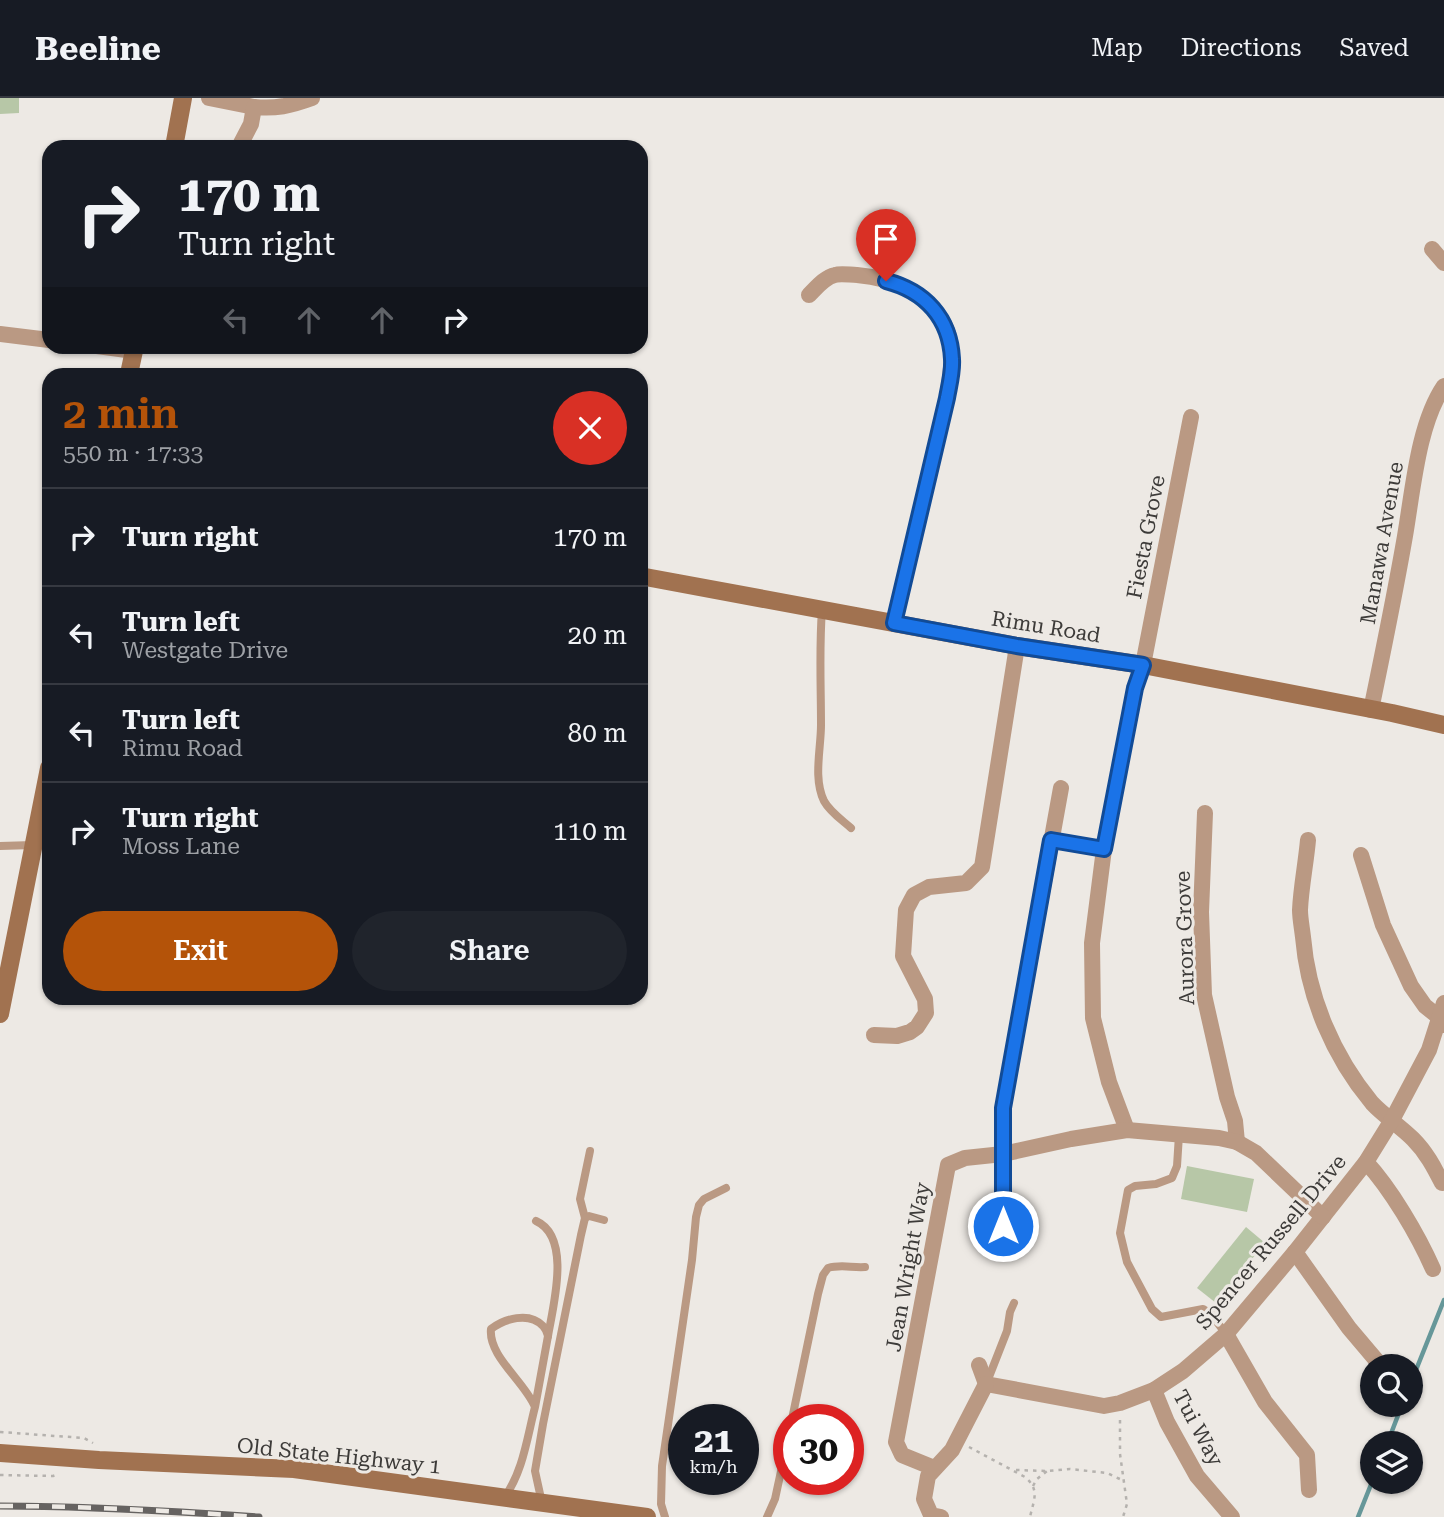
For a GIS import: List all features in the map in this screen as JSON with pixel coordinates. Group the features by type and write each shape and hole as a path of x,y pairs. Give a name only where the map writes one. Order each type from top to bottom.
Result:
{"main road":[{"path":"175,140 183,98"},
{"name":"Rimu Road","path":"648,577 1017,646 1143,665 1444,725"},
{"path":"0,1014 3,983 42,802"},
{"name":"Old State Highway 1","path":"0,1452 294,1469 647,1517"}],"street":[{"path":"209,98 254,107 275,108 312,98"},
{"path":"243,140 251,124 254,107"},
{"path":"1432,249 1444,263"},
{"path":"809,295 836,274 879,279 905,286 922,298 936,311 948,331 953,360 947,398 894,623"},
{"path":"0,334 42,339"},
{"name":"Manawa Avenue","path":"1371,710 1390,621 1420,450 1432,409 1444,386"},
{"name":"Fiesta Grove","path":"1127,1130 1109,1082 1093,1018 1092,943 1104,849 1191,416"},
{"path":"874,1035 897,1036 910,1032 917,1027 926,1013 925,999 903,956 906,910 915,895 929,887 966,883 982,867 1017,646"},
{"path":"1003,1226 1003,1108 1061,788"},
{"name":"Aurora Grove","path":"1205,813 1201,912 1204,995 1235,1121 1237,1142"},
{"path":"1051,840 1104,849"},
{"path":"1308,840 1300,910 1305,959 1329,1038 1348,1070 1376,1107 1428,1156 1442,1183"},
{"path":"1361,855 1383,926 1411,986 1425,1006 1443,1015"},
{"name":"Spencer Russell Drive","path":"986,1384 1104,1406 1154,1390 1183,1371 1226,1334 1324,1217 1366,1162 1392,1121 1429,1050 1443,1015"},
{"name":"Jean Wright Way","path":"934,1468 902,1455 896,1441 948,1165 965,1158 1003,1154 1127,1130 1219,1138 1237,1142 1256,1153 1324,1217"},
{"path":"1366,1162 1380,1178 1425,1251 1433,1269"},
{"path":"1295,1252 1349,1328 1371,1354"},
{"path":"1226,1334 1265,1402 1307,1455 1309,1490"},
{"path":"941,1517 931,1515 924,1499 928,1476 952,1450 986,1384 979,1365"},
{"name":"Tui Way","path":"1154,1390 1167,1422 1196,1476 1232,1517"}],"lane":[{"path":"822,610 818,778 824,801 836,816 851,828"},
{"path":"0,846 33,845"},
{"path":"1178,1135 1177,1166 1172,1178 1128,1190 1121,1233 1127,1262 1152,1309 1161,1317 1203,1309 1211,1314 1226,1334"},
{"path":"542,1503 535,1471 585,1218 580,1199 590,1151"},
{"path":"665,1517 661,1504 662,1466 696,1217 699,1205 704,1199 726,1188"},
{"path":"585,1218 589,1216 604,1220"},
{"path":"504,1498 519,1473 535,1407 556,1285 558,1257 553,1237 536,1221"},
{"path":"795,1404 823,1275 828,1268 836,1266 865,1266"},
{"path":"986,1384 1007,1331 1014,1303"},
{"path":"535,1407 501,1359 490,1337 491,1329 498,1323 522,1317 543,1325 548,1336"},
{"path":"767,1517 776,1495"}],"path":[{"path":"1120,1403 1120,1454 1127,1504 1123,1517"},
{"path":"0,1432 84,1438"},
{"path":"957,1440 1025,1477 1033,1486 1035,1494 1030,1517"},
{"path":"1013,1470 1070,1469 1107,1473 1124,1481"},
{"path":"1033,1486 1047,1471"}],"green space":[{"path":"0,98 19,98 19,113 0,114"},
{"path":"1187,1166 1254,1179 1247,1212 1181,1199"},
{"path":"1246,1227 1265,1243 1216,1303 1197,1288"}],"waterway":[{"path":"1422,1354 1444,1300"},
{"path":"1392,1431 1397,1417"},
{"path":"1358,1517 1367,1494"}],"railway":[{"path":"0,1506 130,1509 259,1517"}],"route":[{"path":"886,281 905,286 936,311 948,331 953,360 947,398 894,623 1017,646 1143,665 1135,688 1104,849 1051,840 1003,1108 1003,1226"}]}
